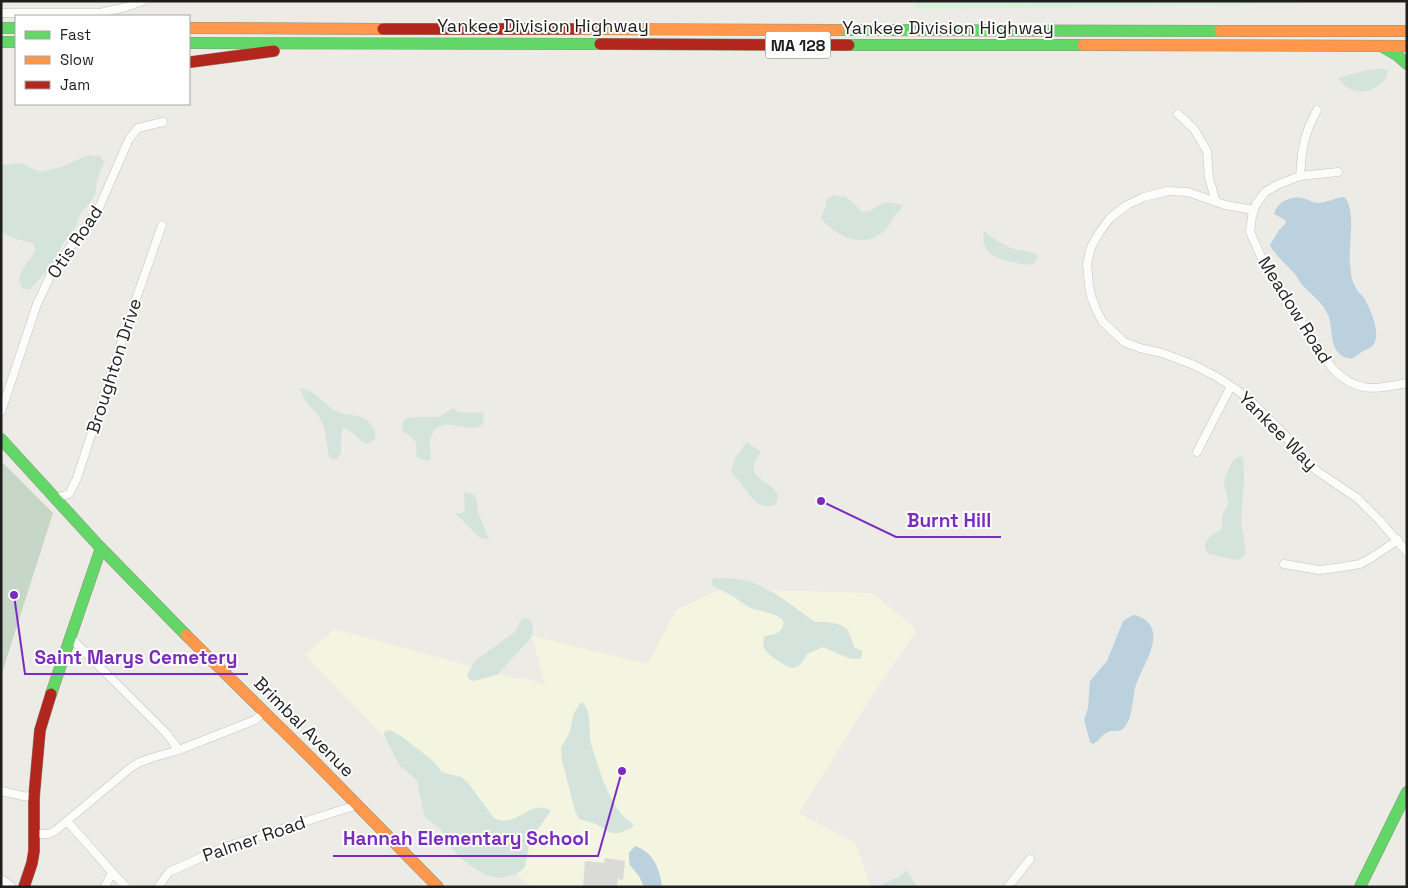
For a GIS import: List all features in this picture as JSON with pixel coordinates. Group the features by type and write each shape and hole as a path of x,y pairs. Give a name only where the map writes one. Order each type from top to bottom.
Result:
{"main road":[{"path":"1,28 15,28"},
{"name":"Yankee Division Highway","path":"190,28 1407,31"},
{"path":"1,42 15,42"},
{"name":"Yankee Division Highway","path":"190,43 1407,46"},
{"path":"191,62 339,43"},
{"path":"1381,46 1397,54 1407,64"},
{"name":"Brimbal Avenue","path":"1,439 147,596 438,887"},
{"path":"24,887 34,857 34,797 40,730 53,686 101,548"},
{"path":"1360,887 1407,792"}],"street":[{"path":"1,13 100,13 126,8 143,1"},
{"path":"1300,176 1302,149 1311,121 1317,110"},
{"path":"1178,114 1194,128 1207,151 1209,178 1216,202"},
{"name":"Otis Road","path":"1,412 37,304 53,270 98,210 129,139 138,128 163,122"},
{"name":"Meadow Road","path":"1338,172 1300,176 1265,192 1256,204 1250,232 1268,272 1332,368 1341,377 1354,386 1365,388 1407,383"},
{"name":"Yankee Way","path":"1254,210 1225,205 1188,192 1168,190 1144,197 1127,205 1110,218 1099,233 1091,247 1087,264 1091,296 1102,321 1124,342 1194,365 1231,386 1253,403 1317,471 1357,498 1398,540 1407,552"},
{"name":"Broughton Drive","path":"55,498 68,494 77,478 162,225"},
{"path":"1197,452 1231,386"},
{"path":"1284,564 1319,570 1360,564 1398,540"},
{"path":"70,638 166,733 179,750"},
{"path":"35,834 51,833 128,769 138,763 179,750 255,720 264,712"},
{"path":"1,790 34,797"},
{"name":"Palmer Road","path":"158,887 168,872 222,848 357,804"},
{"path":"66,821 126,887"},
{"path":"1008,887 1030,859"},
{"path":"105,887 112,872"},
{"path":"1,879 12,887"}],"shaded area":[{"path":"918,1 1295,1 1298,4 913,9"},
{"path":"1387,70 1387,76 1375,88 1369,90 1352,90 1338,78 1364,71"},
{"path":"88,155 100,156 104,162 96,184 96,192 81,213 76,226 62,245 54,263 30,289 23,289 20,284 21,273 36,249 32,243 16,239 1,232 1,165 21,163 40,172 62,167"},
{"path":"833,195 846,197 863,212 884,203 895,203 903,206 887,228 878,236 864,240 850,239 827,225 821,217 825,209 826,200"},
{"path":"984,231 1006,246 1038,256 1033,264 1021,264 1000,259 990,253 984,244"},
{"path":"300,389 312,392 336,411 363,418 374,430 375,439 368,444 365,443 343,428 341,453 337,459 329,457 324,426 318,415 306,402"},
{"path":"453,408 458,412 484,413 481,426 468,428 449,424 438,427 430,439 431,459 426,460 417,457 416,443 402,428 405,419 413,417 439,417"},
{"path":"747,442 761,452 754,468 755,473 778,495 776,504 764,506 755,501 731,471 735,458"},
{"path":"1238,457 1243,457 1244,479 1241,523 1246,553 1242,558 1236,560 1209,554 1205,546 1208,539 1222,528 1222,516 1228,504 1224,482 1232,462"},
{"path":"1,461 53,513 1,676"},
{"path":"464,492 473,494 476,497 479,515 489,539 480,538 455,513 462,513 465,510"},
{"path":"713,578 739,579 752,582 776,594 815,622 841,625 848,630 854,647 862,651 860,659 851,659 823,647 807,654 795,668 788,667 766,651 763,642 765,636 775,634 781,630 782,619 751,608 713,586"},
{"path":"721,589 872,593 914,627 915,633 881,682 799,813 855,843 871,887 530,887 305,655 334,629 515,678 525,678 545,685 532,636 648,664 676,610"},
{"path":"524,618 532,622 533,631 530,639 497,675 473,681 469,679 467,675 476,660 515,632"},
{"path":"582,702 588,711 591,744 606,788 618,809 633,824 632,828 619,833 611,833 596,824 579,819 575,811 562,760 561,747 570,732 573,715"},
{"path":"390,730 401,736 432,760 444,773 461,777 468,783 494,818 502,821 510,820 536,808 551,811 530,840 525,866 522,870 510,876 494,877 475,869 457,854 441,830 424,815 417,780 400,766 384,735 385,731"},
{"path":"605,858 625,861 623,880 618,879 617,887 583,887 585,861 604,863"},
{"path":"907,870 917,887 836,887 878,886 900,876"}],"water":[{"path":"1344,197 1348,203 1351,219 1350,264 1352,278 1369,308 1376,328 1375,340 1372,346 1352,358 1347,358 1337,351 1334,346 1330,321 1323,307 1277,256 1270,245 1279,230 1286,223 1285,220 1274,214 1281,203 1297,198 1304,198 1317,203"},
{"path":"1135,615 1146,621 1152,628 1153,638 1152,648 1135,688 1129,720 1123,729 1108,732 1093,744 1090,742 1084,720 1088,708 1090,681 1107,661 1123,621"},
{"path":"635,846 647,852 651,857 657,867 662,887 644,887 629,861 629,853"}],"traffic: fast":[{"path":"1,28 15,28"},
{"path":"839,30 1220,31"},
{"path":"1,42 15,42"},
{"path":"190,43 600,44"},
{"path":"849,45 1083,45"},
{"path":"1383,47 1397,55 1407,64"},
{"path":"1,439 98,545 186,635"},
{"path":"51,694 101,548"},
{"path":"1360,887 1407,792"}],"traffic: slow":[{"path":"190,28 383,29"},
{"path":"577,29 839,30"},
{"path":"1220,31 1407,31"},
{"path":"1083,45 1407,46"},
{"path":"186,635 438,887"}],"traffic: jam":[{"path":"383,29 577,29"},
{"path":"600,44 849,45"},
{"path":"191,62 274,51"},
{"path":"24,887 34,851 34,797 40,730 51,694"}],"place":[{"name":"Burnt Hill","path":"821,501"},
{"name":"Saint Marys Cemetery","path":"14,595"},
{"name":"Hannah Elementary School","path":"622,771"}]}
